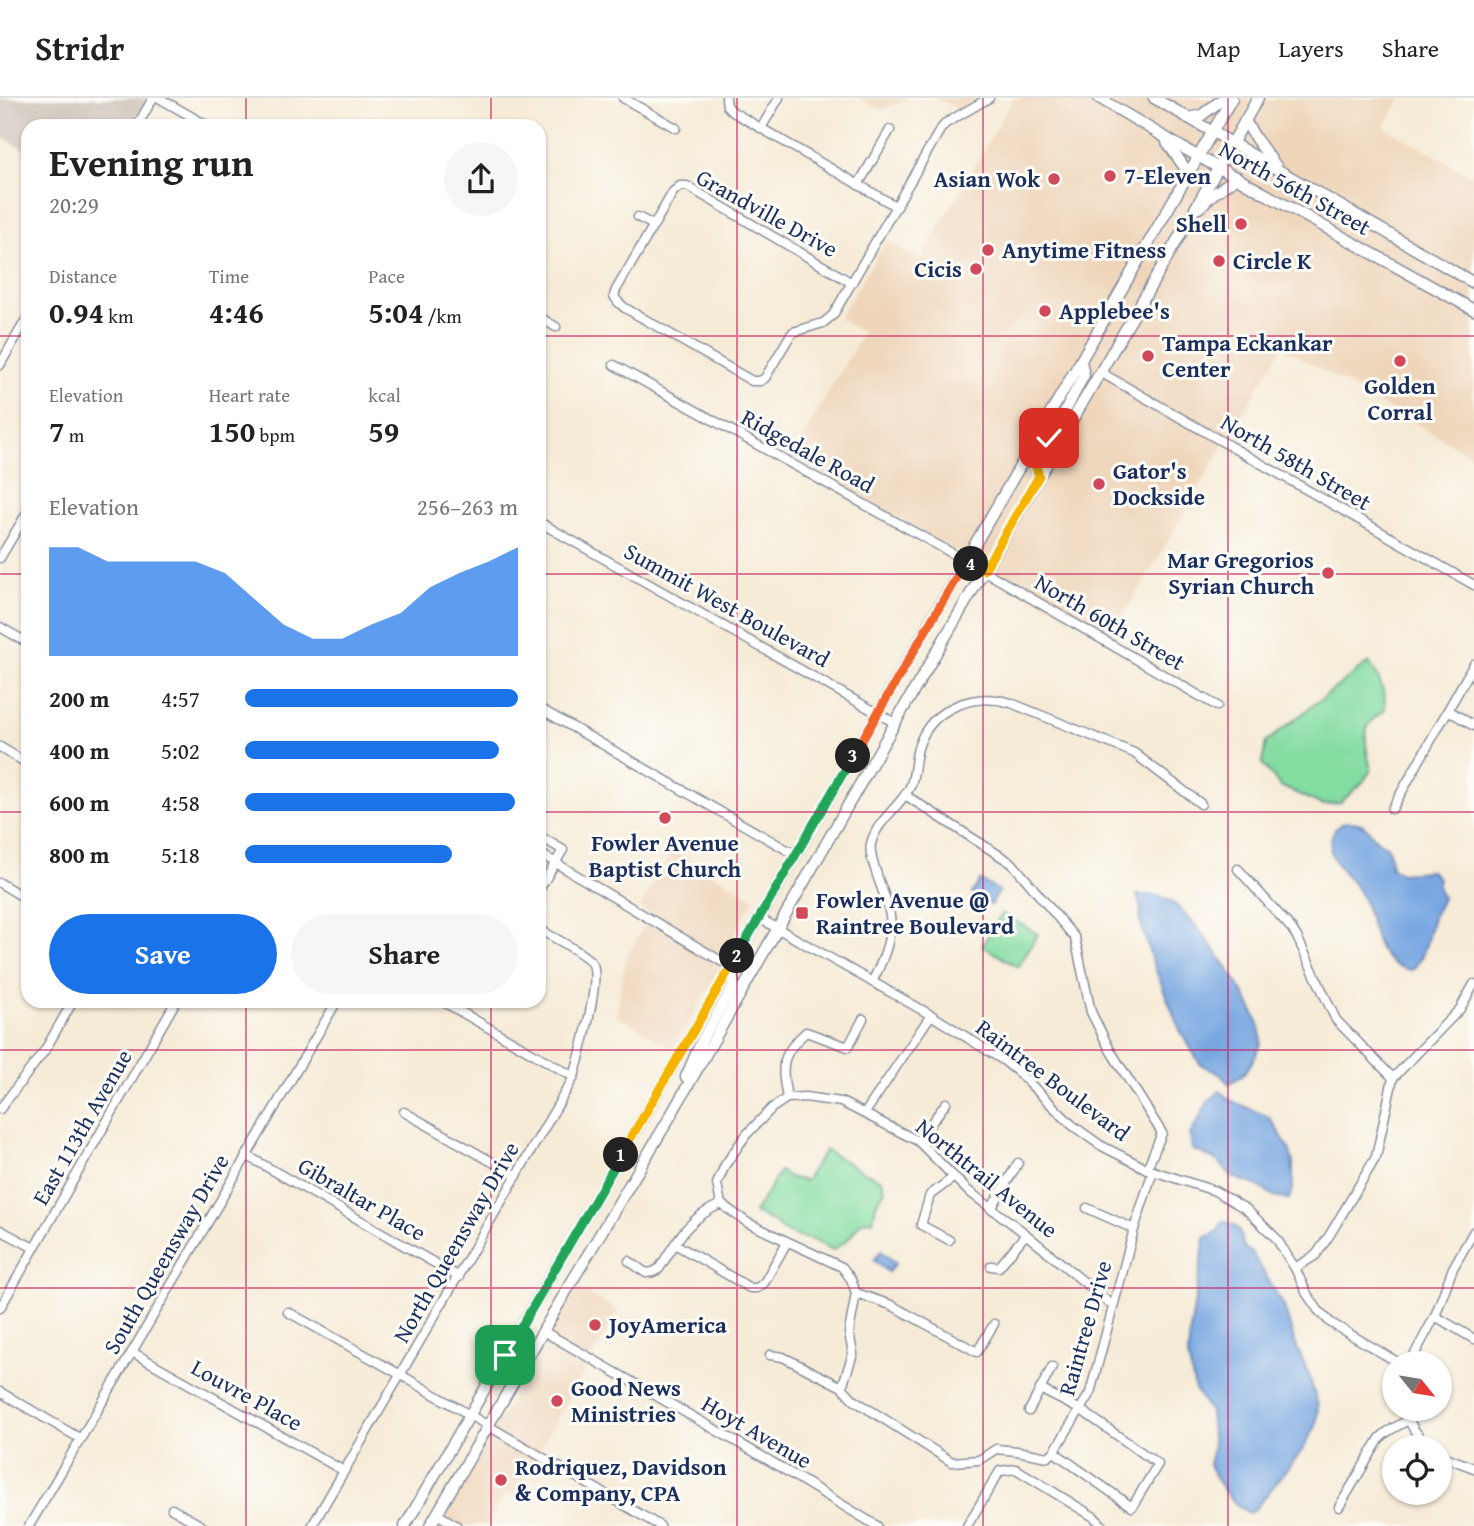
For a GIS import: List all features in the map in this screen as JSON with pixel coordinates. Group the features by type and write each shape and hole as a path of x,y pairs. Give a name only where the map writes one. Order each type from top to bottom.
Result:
{"main road":[{"name":"North 56th Street","path":"1099,98 1474,310"},
{"name":"North 56th Street","path":"1154,98 1474,283"},
{"path":"1188,118 1202,115 1224,98"},
{"path":"405,1526 1232,98"},
{"path":"430,1526 667,1122 1258,98"},
{"path":"1245,121 1280,172"},
{"path":"1162,136 1189,174"},
{"path":"1191,215 1237,177"},
{"path":"1039,476 1036,467 1084,375 1081,361"},
{"path":"667,1122 702,1040 734,985 731,967"}],"street":[{"path":"141,119 153,98"},
{"path":"159,98 196,119"},
{"path":"623,98 676,128"},
{"path":"726,98 727,106 733,112 897,207"},
{"path":"761,128 779,98"},
{"name":"Grandville Drive","path":"852,283 687,187 680,186 673,192 653,225 614,296 625,308 752,381 760,381 765,378 793,332 823,323 833,315 852,283 897,207 940,130 946,123 989,98"},
{"path":"858,185 890,130"},
{"path":"638,217 653,225"},
{"path":"546,321 556,327"},
{"path":"0,365 21,328"},
{"name":"Ridgedale Road","path":"614,365 984,570"},
{"name":"North 58th Street","path":"1100,372 1474,585"},
{"path":"0,558 21,523"},
{"name":"Summit West Boulevard","path":"546,526 895,723"},
{"name":"North 60th Street","path":"984,570 1217,706"},
{"path":"0,627 21,639"},
{"path":"1392,809 1474,664"},
{"path":"872,982 889,939 890,916 870,855 872,843 878,827 905,795 912,780 922,736 934,721 957,705 994,698 1126,749 1200,804"},
{"path":"1448,710 1474,726"},
{"path":"546,712 796,855"},
{"path":"0,747 21,760"},
{"name":"Raintree Drive","path":"905,795 1013,864 1074,938 1090,1012 1110,1050 1162,1133 1090,1393 1055,1452"},
{"path":"546,840 563,850 546,879"},
{"path":"546,857 731,967"},
{"path":"1238,869 1292,929 1336,1020 1394,1078"},
{"path":"0,883 21,896"},
{"name":"Raintree Boulevard","path":"759,918 931,1015 1003,1060 1072,1125 1100,1145 1150,1170 1215,1191 1245,1209 1276,1238 1318,1310 1331,1323 1382,1353"},
{"name":"North Queensway Drive","path":"312,1526 574,1077 587,1026 595,978 593,964 587,957 546,933"},
{"path":"1295,1268 1316,1255 1376,1157 1394,1078 1460,1009 1474,984"},
{"path":"0,1109 45,1050 69,1008"},
{"name":"East 113th Avenue","path":"0,1308 172,1008"},
{"name":"South Queensway Drive","path":"29,1526 333,1008"},
{"path":"454,1008 574,1077"},
{"path":"842,1387 853,1354 849,1332 856,1293 851,1279 842,1267 748,1223 721,1204 717,1184 725,1165 746,1135 772,1108 787,1098 805,1097 841,1102 865,1113 931,1015"},
{"path":"787,1098 783,1062 794,1042 806,1032 848,1048 863,1019"},
{"path":"918,1141 946,1103"},
{"path":"404,1112 517,1177"},
{"name":"Northtrail Avenue","path":"865,1113 918,1141 967,1190 1026,1234 1113,1306"},
{"name":"Gibraltar Place","path":"246,1155 458,1276"},
{"path":"992,1209 1018,1163"},
{"path":"950,1240 922,1225 930,1195 954,1177"},
{"path":"629,1261 646,1273 659,1269 692,1222 705,1211 721,1204"},
{"path":"1087,1208 1134,1229"},
{"path":"0,1230 34,1248"},
{"path":"1416,1351 1435,1316 1453,1268 1474,1231"},
{"path":"991,1266 999,1268 1026,1234"},
{"path":"675,1244 750,1288 757,1288 764,1283 787,1242"},
{"path":"856,1293 891,1305 977,1352 994,1324"},
{"path":"288,1311 660,1526"},
{"path":"1435,1316 1474,1339"},
{"name":"Hoyt Avenue","path":"543,1331 770,1461 877,1526"},
{"name":"Louvre Place","path":"132,1352 344,1471"},
{"path":"770,1355 783,1357 842,1387 854,1400 953,1462 979,1460 996,1449 1048,1457 1055,1452 1132,1507 1158,1464 1081,1410 1040,1389"},
{"path":"1029,1411 1052,1367"},
{"path":"0,1392 81,1439"},
{"path":"1339,1507 1380,1438 1406,1421"},
{"path":"1452,1460 1474,1468"},
{"path":"967,1526 1000,1471 1016,1469 1094,1517 1103,1526"},
{"path":"172,1509 202,1526"},
{"path":"437,1514 457,1526"}],"shaded area":[{"path":"0,98 147,98 135,119 21,119 21,148 0,136"},
{"path":"859,98 911,98 879,110"},
{"path":"933,98 977,98 961,109"},
{"path":"1014,98 1401,98 1384,127 1474,177 1474,457 1282,347 1110,639 791,456 863,333 839,318 886,241 920,260"},
{"path":"673,851 754,898 717,967 718,972 673,1049 616,1015 626,958 651,915 640,907"},
{"path":"576,1286 618,1311 513,1497 505,1493 486,1526 438,1526"}],"green space":[{"path":"1369,662 1381,685 1385,710 1368,726 1366,742 1371,770 1363,782 1340,803 1322,805 1280,786 1262,764 1266,742"},
{"path":"1002,913 1038,934 1018,967 982,946"},
{"path":"825,1150 882,1180 885,1190 876,1204 873,1221 860,1223 847,1240 833,1250 782,1230 774,1222 754,1213 780,1171 789,1177 805,1181"}],"water":[{"path":"1347,822 1362,824 1380,843 1387,846 1391,868 1401,873 1431,871 1438,878 1437,885 1442,898 1433,917 1423,953 1412,970 1388,960 1381,951 1360,893 1333,858 1332,835 1337,827"},
{"path":"980,880 999,891 991,905 972,893"},
{"path":"1137,895 1164,898 1184,913 1228,968 1253,1011 1260,1029 1261,1045 1246,1071 1229,1084 1220,1074 1200,1064 1180,1030 1152,961 1140,920 1141,909"},
{"path":"1220,1091 1230,1100 1269,1117 1276,1127 1289,1148 1293,1162 1293,1188 1289,1199 1278,1198 1254,1184 1232,1177 1218,1161 1192,1149 1190,1135 1208,1102"},
{"path":"1223,1221 1238,1230 1244,1248 1252,1253 1284,1306 1318,1406 1316,1426 1302,1451 1249,1513 1225,1492 1209,1464 1213,1448 1210,1412 1195,1390 1188,1357 1205,1238 1217,1232"},
{"path":"881,1251 896,1263 888,1272 874,1260"}],"place":[{"name":"7-Eleven","path":"1110,176"},
{"name":"Asian Wok","path":"1054,179"},
{"name":"Shell","path":"1241,224"},
{"name":"Anytime Fitness","path":"988,250"},
{"name":"Circle K","path":"1219,261"},
{"name":"Cicis","path":"976,269"},
{"name":"Applebee's","path":"1045,311"},
{"name":"Tampa Eckankar Center","path":"1148,356"},
{"name":"Golden Corral","path":"1400,361"},
{"name":"Gator's Dockside","path":"1099,484"},
{"name":"Mar Gregorios Syrian Church","path":"1328,573"},
{"name":"Fowler Avenue Baptist Church","path":"665,818"},
{"name":"Fowler Avenue @ Raintree Boulevard","path":"802,913"},
{"name":"JoyAmerica","path":"595,1325"},
{"name":"Good News Ministries","path":"557,1401"},
{"name":"Rodriquez, Davidson & Company, CPA","path":"501,1480"}],"route":[{"path":"505,1355 966,561 984,570 1039,476 1036,467 1049,438"}]}
